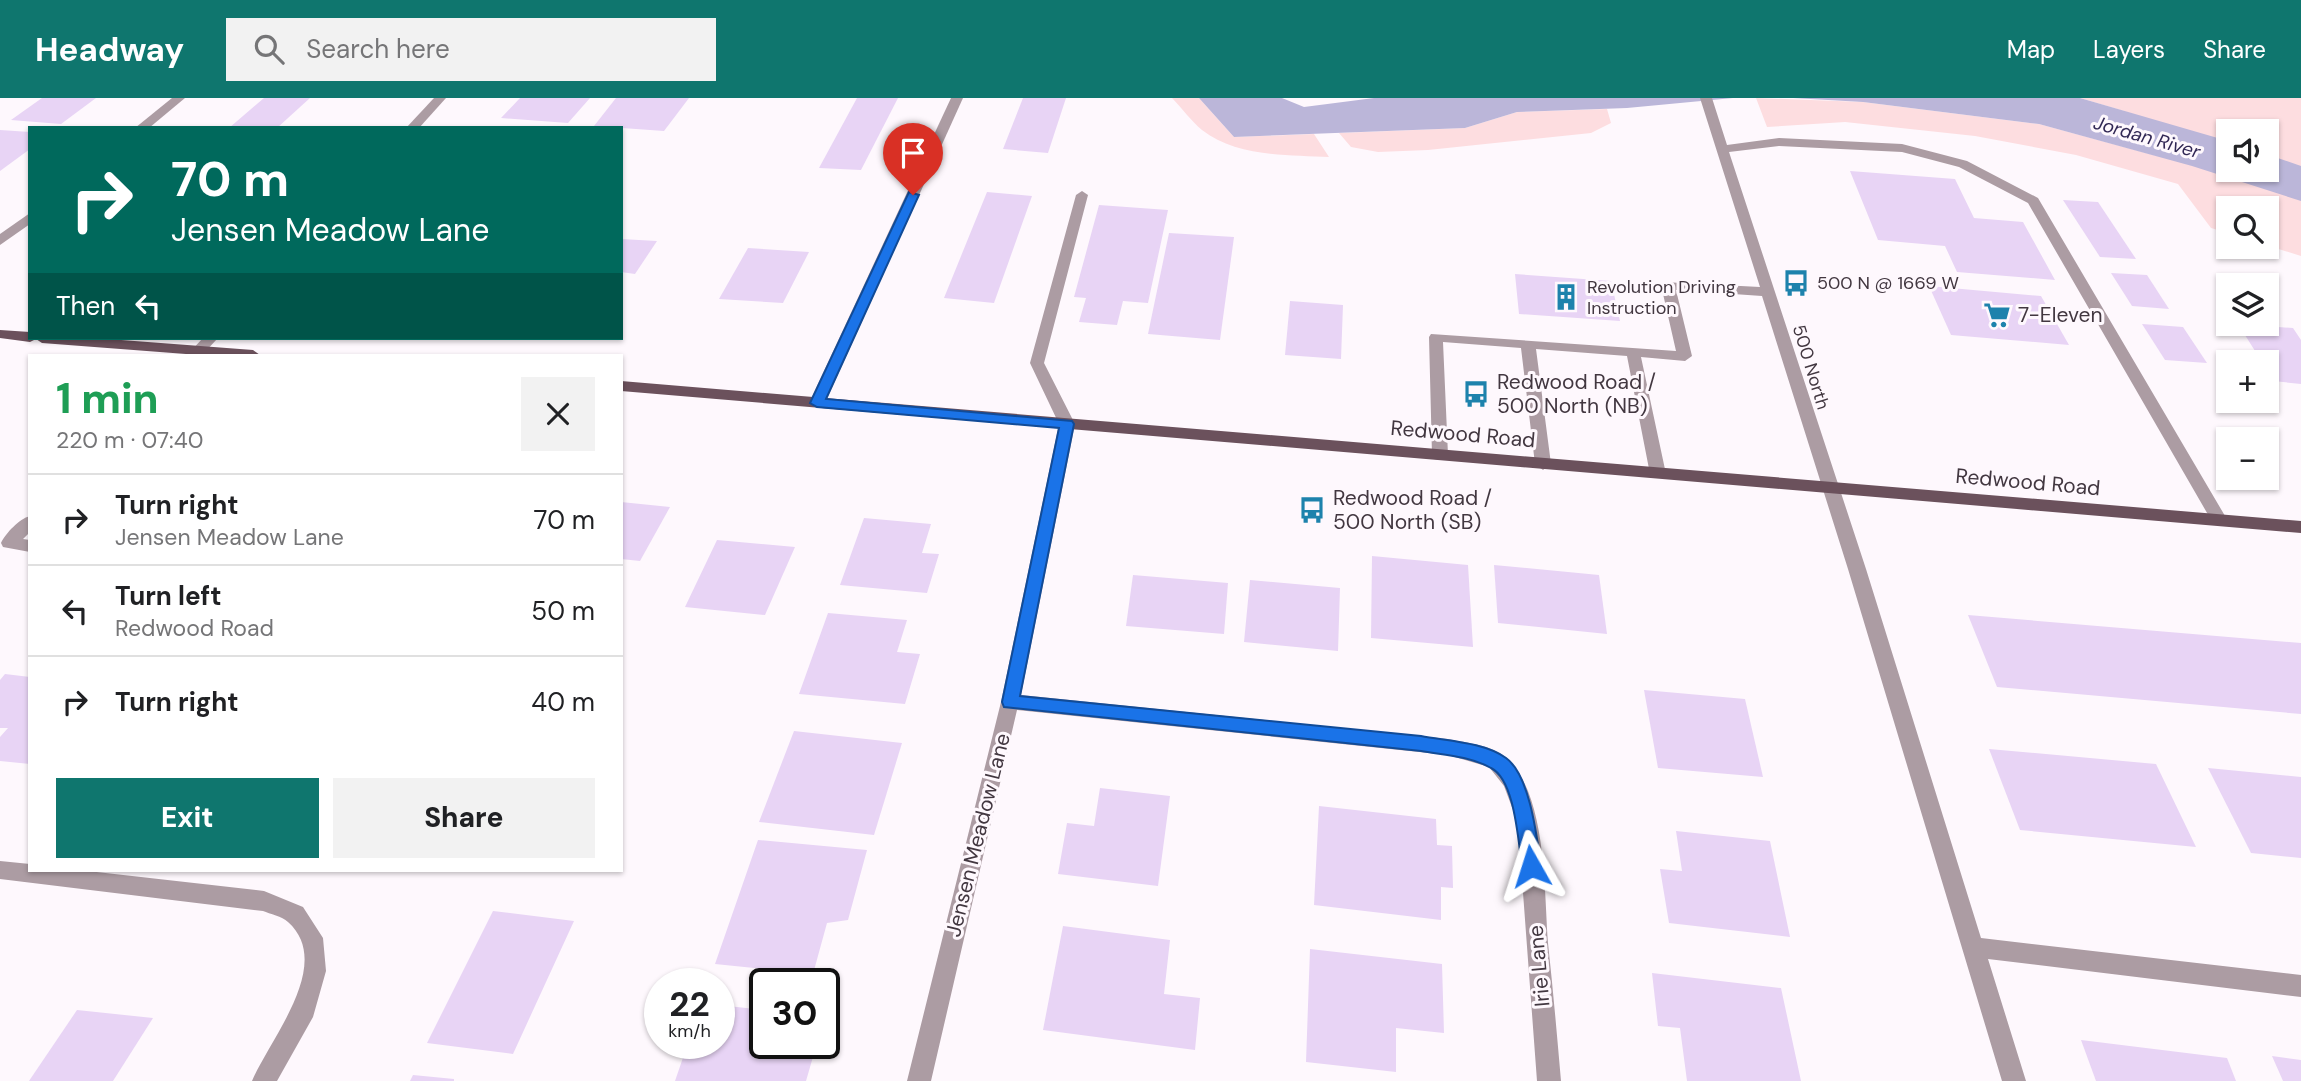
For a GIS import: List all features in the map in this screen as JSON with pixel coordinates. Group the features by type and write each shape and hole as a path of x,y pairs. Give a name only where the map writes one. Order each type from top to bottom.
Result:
{"main road":[{"path":"0,334 28,337"},
{"path":"63,340 225,354"},
{"name":"Redwood Road","path":"623,386 2301,527"}],"street":[{"path":"143,126 178,98"},
{"path":"414,126 440,98"},
{"path":"817,403 957,98"},
{"name":"500 North","path":"1706,98 2014,1081"},
{"path":"1721,149 1779,142 1902,148 1964,164 2033,201 2220,521"},
{"path":"1067,424 1037,363 1082,195"},
{"path":"0,241 28,219"},
{"path":"1440,455 1436,337 1685,356 1668,285 1768,292"},
{"path":"197,353 209,340"},
{"path":"1528,344 1543,464"},
{"path":"1633,352 1658,474"},
{"name":"Jensen Meadow Lane","path":"919,1081 1010,702 1067,424"},
{"path":"28,524 9,543 28,546"},
{"name":"Irie Lane","path":"1010,702 1421,744 1476,754 1501,764 1514,786 1524,812 1529,839 1549,1081"},
{"path":"0,870 264,901 295,914 312,938 315,971 305,1009 264,1081"},
{"path":"1972,947 2301,986"}],"shaded area":[{"path":"1172,98 1199,98 1234,137 1314,134 1329,157 1263,153 1230,145 1202,130"},
{"path":"1756,98 1863,102 2039,124 2157,156 2124,111 2080,98 2301,98 2301,256 2279,249 2279,196 2216,196 2216,229 2211,228 2178,184 2076,155 1975,136 1845,122 1767,127"},
{"path":"1607,109 1611,123 1591,133 1428,150 1378,152 1351,147 1339,133 1465,128 1517,112"}],"water":[{"path":"1199,98 1282,98 1304,107 1374,98 1733,98 1627,108 1517,112 1465,128 1234,137"},
{"name":"Jordan River","path":"1793,98 2080,98 2216,138 2216,174 2039,124 1863,102"},
{"path":"2279,158 2301,166 2301,201 2242,182 2279,182"}],"building":[{"path":"42,98 96,98 61,124 11,120"},
{"path":"264,98 310,98 279,126 231,126"},
{"path":"520,98 590,98 568,123 501,118"},
{"path":"616,98 689,98 664,131 594,126"},
{"path":"857,98 898,98 861,170 819,168"},
{"path":"1023,98 1066,98 1048,153 1003,149"},
{"path":"0,130 28,132 28,150 0,171"},
{"path":"1850,171 1955,179 1974,218 2023,222 2055,280 1957,272 1945,246 1878,240"},
{"path":"987,192 1032,196 994,303 944,298"},
{"path":"2063,200 2098,202 2136,259 2100,257"},
{"path":"1099,205 1168,210 1148,303 1123,301 1117,325 1079,322 1086,298 1074,297"},
{"path":"1169,233 1234,237 1220,340 1148,334"},
{"path":"623,239 657,241 635,274 623,272"},
{"path":"748,248 809,252 783,303 719,299"},
{"path":"2111,273 2147,275 2169,309 2132,306"},
{"name":"Revolution Driving Instruction","path":"1515,274 1611,281 1620,321 1519,314"},
{"name":"7-Eleven","path":"1929,286 2041,296 2069,345 1951,335"},
{"path":"1290,301 1343,305 1341,359 1285,355"},
{"path":"2142,324 2183,327 2207,363 2165,360"},
{"path":"2279,327 2293,328 2301,340 2301,384 2279,382 2279,350 2254,350 2246,336 2279,336"},
{"path":"623,502 670,507 640,561 623,559"},
{"path":"864,518 931,524 922,553 939,554 927,593 840,585"},
{"path":"717,540 795,547 765,615 685,607"},
{"path":"1372,556 1468,565 1473,647 1371,638"},
{"path":"1494,565 1599,575 1607,634 1498,623"},
{"path":"1133,575 1228,583 1224,634 1126,626"},
{"path":"1250,580 1340,588 1338,651 1244,642"},
{"path":"828,613 907,620 897,652 920,654 905,704 799,694"},
{"path":"1968,615 2301,643 2301,714 1997,687"},
{"path":"5,674 28,677 28,764 0,761 0,737 8,728 0,728 0,680"},
{"path":"1644,690 1745,699 1763,777 1658,768"},
{"path":"794,731 902,743 874,835 759,822"},
{"path":"1989,749 2156,764 2196,847 2020,830"},
{"path":"2208,768 2301,777 2301,858 2251,853"},
{"path":"1100,788 1170,796 1158,886 1058,874 1067,823 1094,826"},
{"path":"1319,806 1436,819 1437,845 1452,846 1453,888 1441,887 1441,920 1314,905"},
{"path":"1676,831 1770,841 1790,937 1669,923 1660,869 1682,871"},
{"path":"758,840 867,850 848,920 827,923 815,968 754,968 715,964"},
{"path":"493,911 574,921 513,1054 427,1043"},
{"path":"1063,926 1170,940 1164,994 1200,998 1195,1050 1043,1030"},
{"path":"1310,949 1442,964 1444,1033 1396,1028 1396,1072 1306,1062"},
{"path":"1652,973 1781,988 1801,1081 1687,1081 1680,1028 1658,1026"},
{"path":"735,1007 749,1008 749,1059 812,1059 806,1081 675,1081 683,1059 735,1059"},
{"path":"77,1010 153,1018 113,1081 29,1081"},
{"path":"2081,1040 2227,1058 2236,1081 2096,1081"},
{"path":"2272,1056 2301,1060 2301,1081 2283,1081"},
{"path":"413,1075 454,1079 454,1081 410,1081"}],"place":[{"name":"500 N @ 1669 W","path":"1796,283"},
{"name":"Revolution Driving Instruction","path":"1566,297"},
{"name":"7-Eleven","path":"1997,315"},
{"name":"Redwood Road / 500 North (NB)","path":"1476,394"},
{"name":"Redwood Road / 500 North (SB)","path":"1312,510"}],"route":[{"path":"913,195 817,403 1067,424 1010,702 1448,747 1476,754 1501,764 1514,786 1524,812 1531,866"}]}
